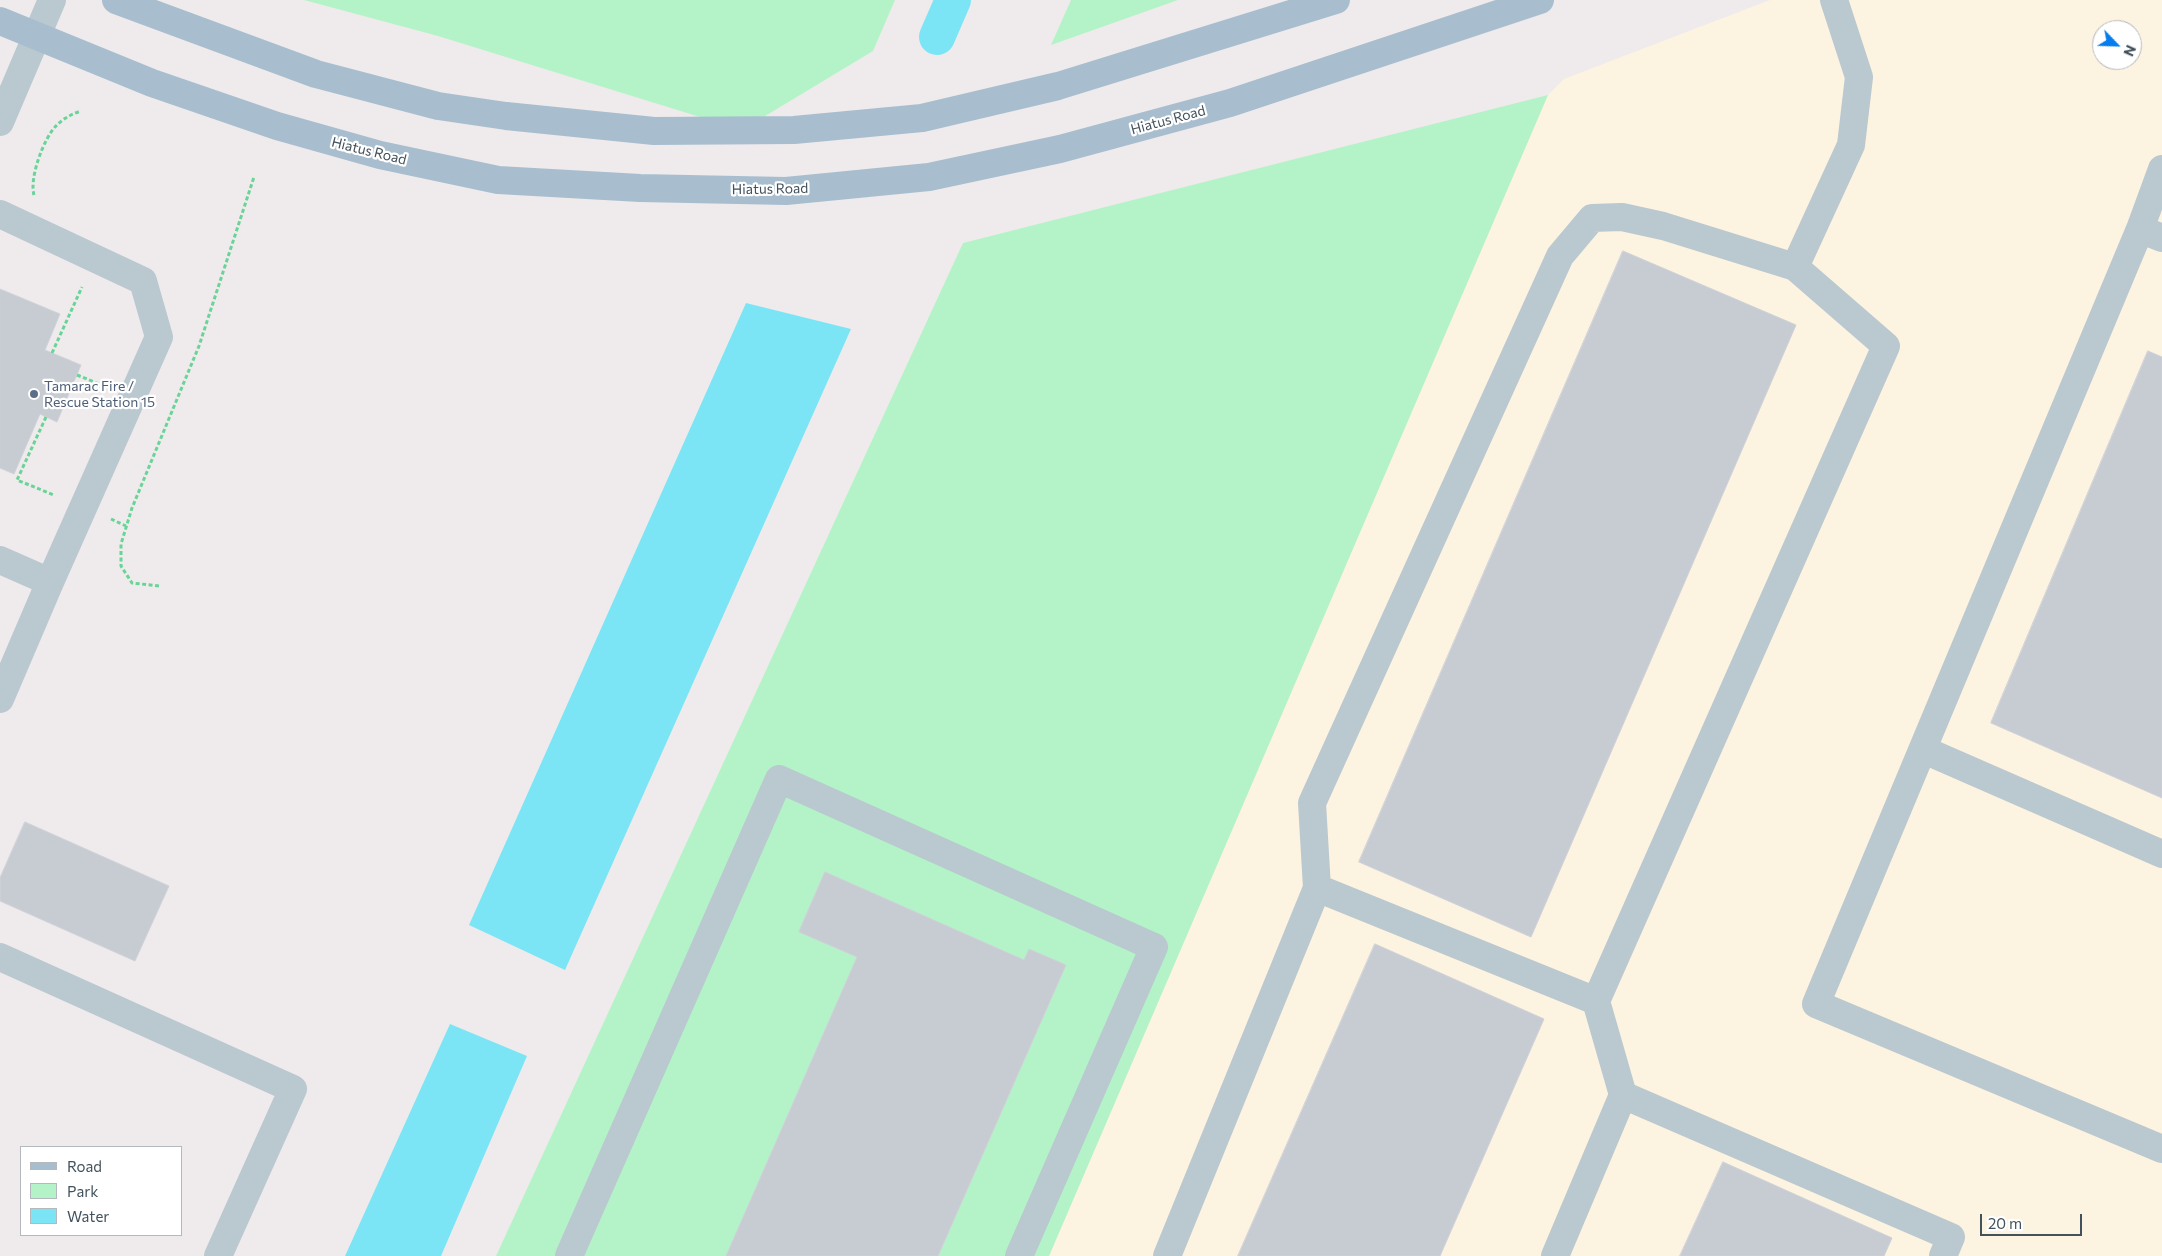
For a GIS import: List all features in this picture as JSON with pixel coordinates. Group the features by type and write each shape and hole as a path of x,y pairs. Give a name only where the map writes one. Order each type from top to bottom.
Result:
{"main road":[{"path":"116,0 316,74 438,106 506,116 674,131 794,130 922,118 1058,86 1336,0"},
{"name":"Hiatus Road","path":"0,21 152,83 277,126 380,155 488,178 640,188 786,191 929,176 1060,149 1230,103 1540,0"}],"lane":[{"path":"0,122 52,0"},
{"path":"1795,267 1851,145 1859,77 1834,0"},
{"path":"2162,169 2151,233 1924,750 1816,1004 2162,1149"},
{"path":"1167,1256 1317,888 1312,803 1560,256 1592,218 1622,217 1663,226 1795,267 1886,346 1596,1001 1623,1095 1555,1256"},
{"path":"0,698 7,662 50,582 159,337 143,281 8,218"},
{"path":"0,560 50,582"},
{"path":"1924,750 2162,854"},
{"path":"569,1256 779,779 1154,947 1019,1256"},
{"path":"1317,888 1596,1001"},
{"path":"0,957 293,1088 218,1256"},
{"path":"1623,1095 1951,1237 1943,1256"}],"path":[{"path":"8,218 34,195 32,177 55,126 67,116 81,111"},
{"path":"159,586 132,583 121,566 121,544 132,508 199,346 254,178"},
{"path":"52,353 95,258"}],"shaded area":[{"path":"1770,0 2162,0 2162,1256 1049,1256 1548,95 1564,79"}],"green space":[{"path":"304,0 895,0 873,51 742,130 438,36"},
{"path":"1071,0 1178,0 1051,45"},
{"path":"1548,95 1049,1256 496,1256 963,243"}],"water":[{"path":"746,303 851,329 565,970 469,925"},
{"path":"450,1024 527,1056 441,1256 345,1256"}],"building":[{"path":"1623,251 1796,325 1531,937 1359,862"},
{"name":"Tamarac Fire / Rescue Station 15","path":"0,289 60,314 45,350 81,365 57,422 40,414 14,474 0,468"},
{"path":"2148,351 2162,357 2162,798 1991,723"},
{"path":"25,822 169,886 135,961 0,901 0,878"},
{"path":"825,872 1024,960 1029,949 1066,965 938,1256 726,1256 857,957 799,932"},
{"path":"1375,944 1544,1019 1440,1256 1238,1256"},
{"path":"1723,1162 1892,1238 1884,1256 1680,1256"}],"waterway":[{"path":"937,37 953,0"}],"place":[{"name":"Tamarac Fire / Rescue Station 15","path":"34,394"}]}
